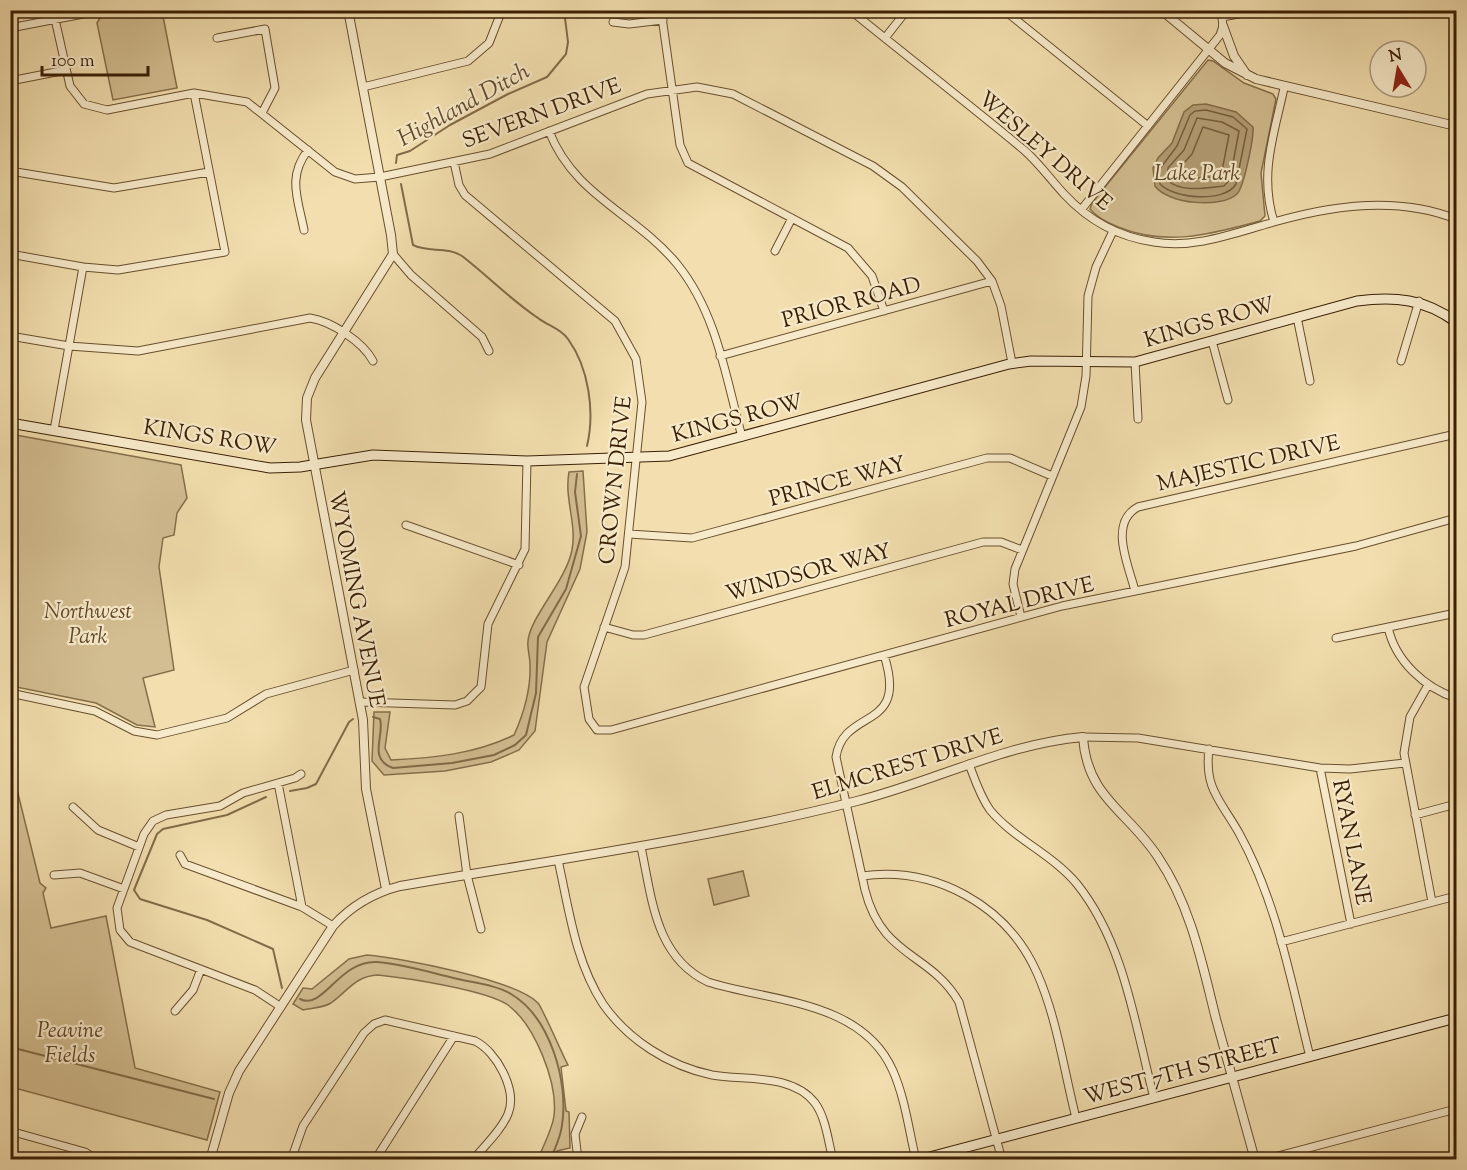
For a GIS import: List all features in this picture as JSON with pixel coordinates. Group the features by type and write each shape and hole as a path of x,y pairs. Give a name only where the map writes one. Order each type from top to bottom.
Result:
{"main road":[{"name":"KINGS ROW","path":"10,423 261,467 287,468 373,455 527,461 680,454 1012,363 1135,362 1364,300 1401,298 1419,301 1456,322"},
{"name":"WEST 7TH STREET","path":"917,1160 1456,1018"}],"street":[{"path":"10,28 53,14 104,10"},
{"path":"348,10 393,254 411,275 482,337 489,351"},
{"path":"363,87 468,61 489,43 502,10"},
{"path":"661,10 680,146 688,163 838,242 857,256 872,276 884,311"},
{"name":"WESLEY DRIVE","path":"850,10 1026,152 1081,210 1113,231 1155,242 1189,244 1326,210 1388,206 1418,208 1456,219"},
{"path":"885,38 907,10"},
{"path":"1005,10 1148,126"},
{"path":"1161,10 1225,63 1247,75 1284,88 1456,126"},
{"path":"1222,18 1260,10"},
{"name":"SEVERN DRIVE","path":"53,14 70,86 78,100 99,110 194,93 247,102 335,172 347,178 380,177 490,154 633,98 672,90 710,88 733,94 873,166 902,187 976,261 992,281 1001,306 1012,363"},
{"path":"1081,210 1220,35 1222,18"},
{"path":"1222,18 1234,56 1247,75"},
{"path":"613,22 628,24 663,20"},
{"path":"217,38 265,29 275,88 262,112"},
{"path":"10,81 66,69"},
{"path":"1274,222 1267,194 1266,177 1284,88"},
{"path":"10,254 83,267 136,268 225,252 194,93"},
{"path":"549,131 560,156 575,176 662,248 686,276 704,307 742,437"},
{"path":"304,230 295,176 300,160 308,150"},
{"name":"CROWN DRIVE","path":"454,162 459,185 465,195 604,310 624,333 636,359 642,387 625,567 584,687 587,709 594,729"},
{"path":"10,171 114,188 209,172"},
{"path":"775,252 792,218"},
{"path":"1021,617 1013,584 1015,569 1081,407 1086,363 1086,314 1090,286 1113,231"},
{"name":"WYOMING AVENUE","path":"386,890 365,779 364,730 360,702 306,420 307,398 315,378 393,254"},
{"path":"54,430 83,267"},
{"name":"PRIOR ROAD","path":"720,356 992,281"},
{"path":"1401,361 1419,301"},
{"path":"1297,317 1310,381"},
{"path":"10,336 69,346 138,351 309,318 323,321 367,350 373,361"},
{"path":"1212,341 1228,400"},
{"path":"1135,362 1138,419"},
{"name":"MAJESTIC DRIVE","path":"1135,591 1122,528 1126,516 1138,507 1456,434"},
{"name":"PRINCE WAY","path":"629,534 692,538 987,458 1010,458 1052,476"},
{"path":"360,702 450,705 472,697 483,680 488,624 519,565 527,540 527,461"},
{"name":"ROYAL DRIVE","path":"594,729 611,730 1021,617 1356,546 1456,518"},
{"path":"406,525 519,565"},
{"name":"WINDSOR WAY","path":"604,627 627,634 644,635 983,542 1001,542 1022,550"},
{"path":"1336,639 1456,613"},
{"path":"1388,627 1393,643 1408,665 1428,685 1456,698"},
{"path":"884,655 891,685 888,700 876,713 848,733 837,752 836,762 868,903 883,931 898,947 946,982 959,1002 1002,1160"},
{"path":"10,693 95,711 134,732 157,735 227,718 266,694 354,670"},
{"path":"1428,685 1406,730 1405,763 1432,902"},
{"path":"1083,737 1087,764 1095,785 1147,841 1178,891 1192,926 1255,1160"},
{"name":"ELMCREST DRIVE","path":"386,890 467,874 641,847 845,804 889,792 1021,747 1083,737 1138,738 1320,768 1366,768 1405,763"},
{"path":"1209,749 1210,786 1258,872 1281,942 1310,1057"},
{"path":"969,764 979,791 990,810 1004,824 1062,869 1076,884 1099,917 1119,963 1154,1098"},
{"name":"RYAN LANE","path":"1320,768 1351,924"},
{"path":"281,1007 255,990 136,946 124,936 116,916 148,827 159,818 220,806 243,793 295,778 301,774"},
{"path":"278,783 302,908"},
{"path":"1415,815 1456,804"},
{"path":"73,807 98,830 140,847"},
{"path":"459,816 467,874 481,929"},
{"path":"641,847 660,928 673,956 692,974 708,982 830,1013 864,1033 878,1047 894,1072 917,1160"},
{"path":"180,855 185,864 302,908 333,926"},
{"path":"558,860 583,964 604,1005 620,1024 653,1051 689,1069 796,1087 819,1109 833,1160"},
{"path":"54,875 80,873 124,889"},
{"path":"862,876 895,874 941,883 980,903 1011,932 1029,958 1042,985 1076,1118"},
{"path":"210,1160 233,1082 333,926 361,901 386,890"},
{"path":"1281,942 1456,896"},
{"path":"175,1011 193,990 201,969"},
{"path":"291,1160 303,1126 369,1027 385,1020 475,1041 492,1053 499,1065 509,1097 509,1109 505,1119 473,1160"},
{"path":"375,1160 454,1036"},
{"path":"1263,1160 1456,1109"},
{"path":"578,1160 575,1140 582,1117"},
{"path":"10,1131 85,1152 98,1160"}],"green space":[{"path":"104,11 162,11 177,88 113,100 97,23"},
{"name":"Lake Park","path":"1208,60 1213,61 1244,83 1273,94 1276,99 1261,173 1265,216 1260,221 1224,230 1172,237 1136,233 1099,218 1090,209 1092,203"},
{"name":"Northwest Park","path":"10,434 181,465 187,498 177,513 174,535 163,538 159,567 174,670 143,678 155,727 137,725 96,703 11,686"},
{"path":"583,471 587,532 580,569 547,642 535,731 519,750 491,762 445,771 384,775 372,761 374,712 390,712 385,748 391,760 469,751 514,735 528,692 530,631 563,574 572,550 569,472"},
{"name":"Peavine Fields","path":"10,761 40,883 46,888 43,893 51,928 106,916 135,1068 220,1092 207,1140 11,1087"},
{"path":"743,871 749,896 714,905 708,879"},
{"path":"367,955 430,965 483,978 526,994 538,1003 568,1065 561,1067 566,1111 569,1112 570,1148 557,1151 553,1159 538,1159 554,1116 552,1088 543,1056 535,1040 518,1014 508,1005 482,994 465,990 378,975 363,978 324,1006 303,1010 293,1004 303,988 312,989 349,959"}],"water":[{"path":"1206,104 1236,112 1253,127 1250,151 1240,190 1229,199 1219,202 1195,202 1171,197 1155,186 1153,168 1158,158 1172,143 1184,112 1193,105"}],"waterway":[{"name":"Highland Ditch","path":"396,163 397,155 410,151 450,125 508,94 547,77 566,54 568,42 564,10"},
{"name":"Highland Ditch","path":"757,10 771,16 787,10"},
{"name":"Highland Ditch","path":"401,184 413,245 425,249 450,251 462,256 518,304 568,339 581,363 588,391 590,419 587,446"},
{"name":"Highland Ditch","path":"373,717 380,719 379,753 381,759 393,768 452,763 494,755 515,745 526,735 536,693 538,637 566,589 581,536 575,492 577,474"},
{"name":"Highland Ditch","path":"290,791 316,784 349,722 353,719"},
{"name":"Highland Ditch","path":"266,797 227,815 163,829 157,834 134,890 140,899 207,920 273,949 282,988"},
{"name":"Highland Ditch","path":"300,999 308,1001 316,998 352,969 377,962 499,988 511,994 525,1004 546,1034 559,1071 562,1090 562,1125 550,1160"},
{"path":"10,1047 214,1099"}]}
